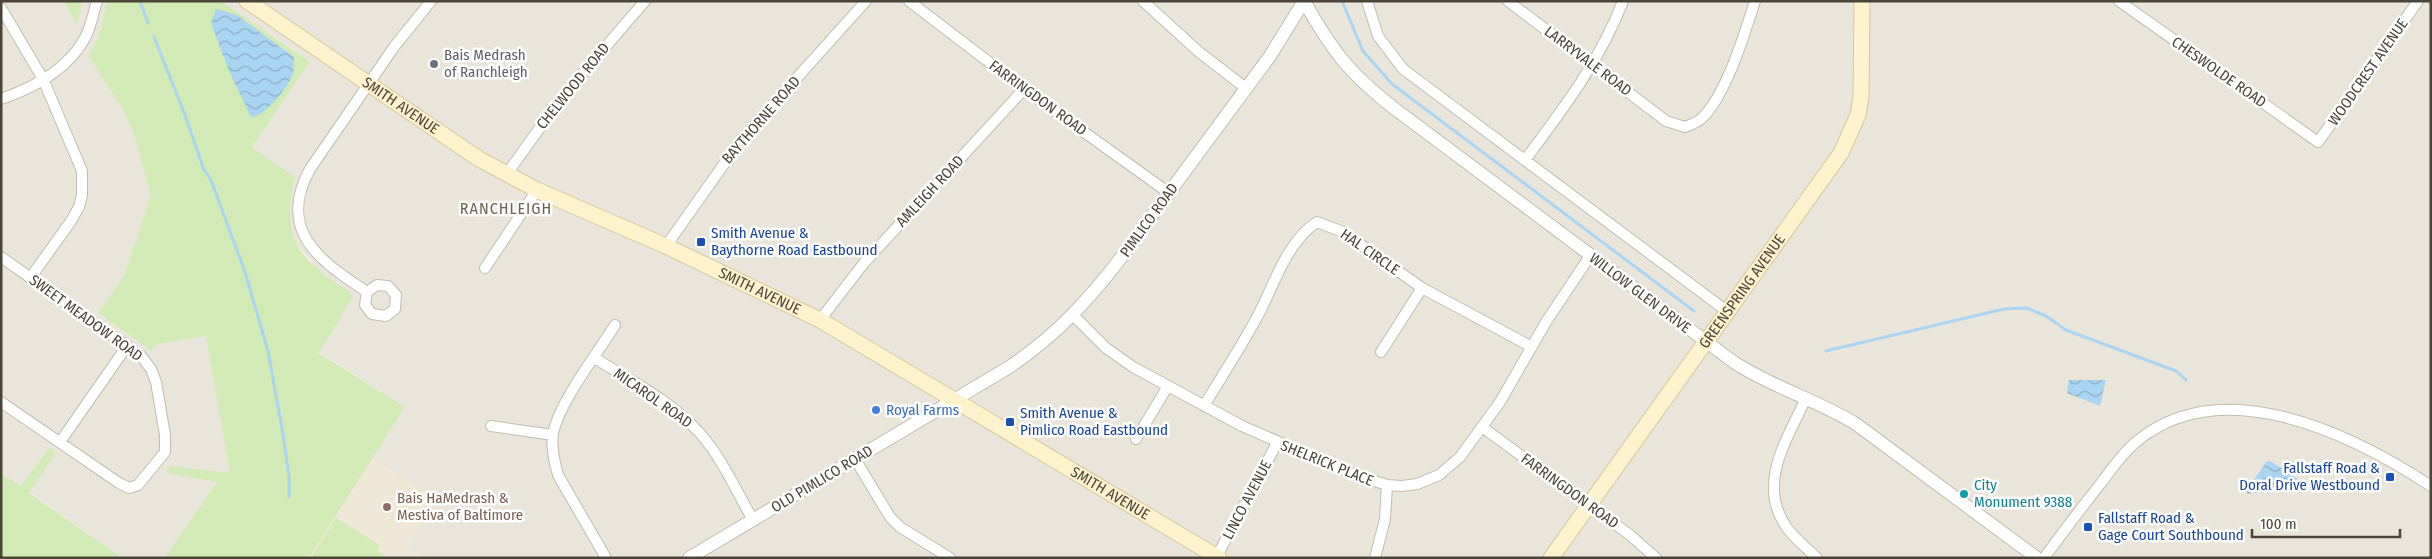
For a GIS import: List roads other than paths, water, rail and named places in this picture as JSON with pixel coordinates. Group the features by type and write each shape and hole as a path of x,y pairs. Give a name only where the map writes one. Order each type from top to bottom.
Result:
{"main road":[{"name":"SMITH AVENUE","path":"246,1 449,140 506,175 666,246 820,320 1218,557"},
{"name":"GREENSPRING AVENUE","path":"1551,558 1841,153 1852,132 1858,115 1861,97 1862,1"}],"street":[{"path":"1,99 43,79 71,58 91,25 97,1"},
{"path":"367,292 329,267 317,256 307,242 298,214 302,182 367,85 431,1"},
{"name":"CHELWOOD ROAD","path":"506,175 559,101 645,1"},
{"name":"BAYTHORNE ROAD","path":"666,246 741,140 866,1"},
{"name":"FARRINGDON ROAD","path":"908,1 1169,193"},
{"path":"1143,1 1198,52 1247,89"},
{"name":"PIMLICO ROAD","path":"954,399 1038,348 1074,316 1120,259 1247,89 1283,37 1304,1"},
{"name":"WILLOW GLEN DRIVE","path":"1304,1 1334,51 1358,80 1590,256 1748,372 1840,414 1863,428 2037,558"},
{"path":"1367,1 1378,36 1403,69 1728,312"},
{"path":"1525,160 1570,101 1593,65 1623,1"},
{"name":"LARRYVALE ROAD","path":"1508,2 1666,121 1685,126 1695,124 1709,110 1730,70 1755,1"},
{"name":"CHESWOLDE ROAD","path":"2120,1 2318,142"},
{"name":"WOODCREST AVENUE","path":"2318,142 2418,1"},
{"path":"1,8 43,79 82,171 82,195 72,221 31,277"},
{"name":"AMLEIGH ROAD","path":"820,320 864,263 1024,88"},
{"path":"485,268 537,190"},
{"name":"HAL CIRCLE","path":"1204,406 1255,322 1292,246 1306,230 1317,222 1343,232 1422,288 1532,347"},
{"name":"SHELRICK PLACE","path":"1074,316 1119,358 1204,406 1276,443 1353,474 1387,485 1417,484 1439,475 1460,457 1514,380 1563,295 1590,256"},
{"name":"SWEET MEADOW ROAD","path":"1,258 31,277 141,356 151,369 156,382 165,435 165,452 138,485 129,488 1,402"},
{"path":"1381,352 1422,288"},
{"path":"606,558 558,475 554,456 553,435 562,410 615,325"},
{"path":"60,442 127,346"},
{"name":"MICAROL ROAD","path":"595,358 666,404 694,427 708,443 753,520"},
{"path":"1136,439 1168,386"},
{"path":"1806,398 1776,466 1773,492 1776,506 1788,529 1817,558"},
{"name":"OLD PIMLICO ROAD","path":"689,558 954,399"},
{"path":"2044,558 2128,450 2155,428 2190,414 2219,410 2241,411 2309,424 2368,448 2431,486"},
{"path":"491,426 553,435"},
{"name":"FARRINGDON ROAD","path":"1482,427 1590,505 1656,558"},
{"name":"LINCO AVENUE","path":"1218,557 1276,443"},
{"path":"855,459 890,517 935,554 950,558"},
{"path":"1374,558 1385,519 1387,485"}],"water":[{"path":"216,9 237,15 294,57 293,73 287,85 269,107 256,116 251,117 229,71 211,23"},
{"path":"2069,380 2106,380 2100,406 2067,393"},
{"path":"2267,461 2272,462 2298,479 2298,486 2247,494 2247,490"}],"waterway":[{"path":"140,1 148,23"},
{"path":"1342,1 1363,51 1392,84 1694,311"},
{"path":"154,37 185,115 204,170 211,180 245,272 268,351 283,434 289,477 289,497"},
{"path":"1826,351 2004,309 2027,308 2046,316 2066,330 2176,371 2186,380"}],"place":[{"name":"Bais Medrash of Ranchleigh","path":"434,64"},
{"name":"Smith Avenue & Baythorne Road Eastbound","path":"701,242"},
{"name":"Royal Farms","path":"876,410"},
{"name":"Smith Avenue & Pimlico Road Eastbound","path":"1010,422"},
{"name":"Fallstaff Road & Doral Drive Westbound","path":"2390,477"},
{"name":"City Monument 9388","path":"1964,494"},
{"name":"Bais HaMedrash & Mestiva of Baltimore","path":"387,507"},
{"name":"Fallstaff Road & Gage Court Southbound","path":"2088,527"}],"district":[{"name":"RANCHLEIGH","path":"506,208"}]}
